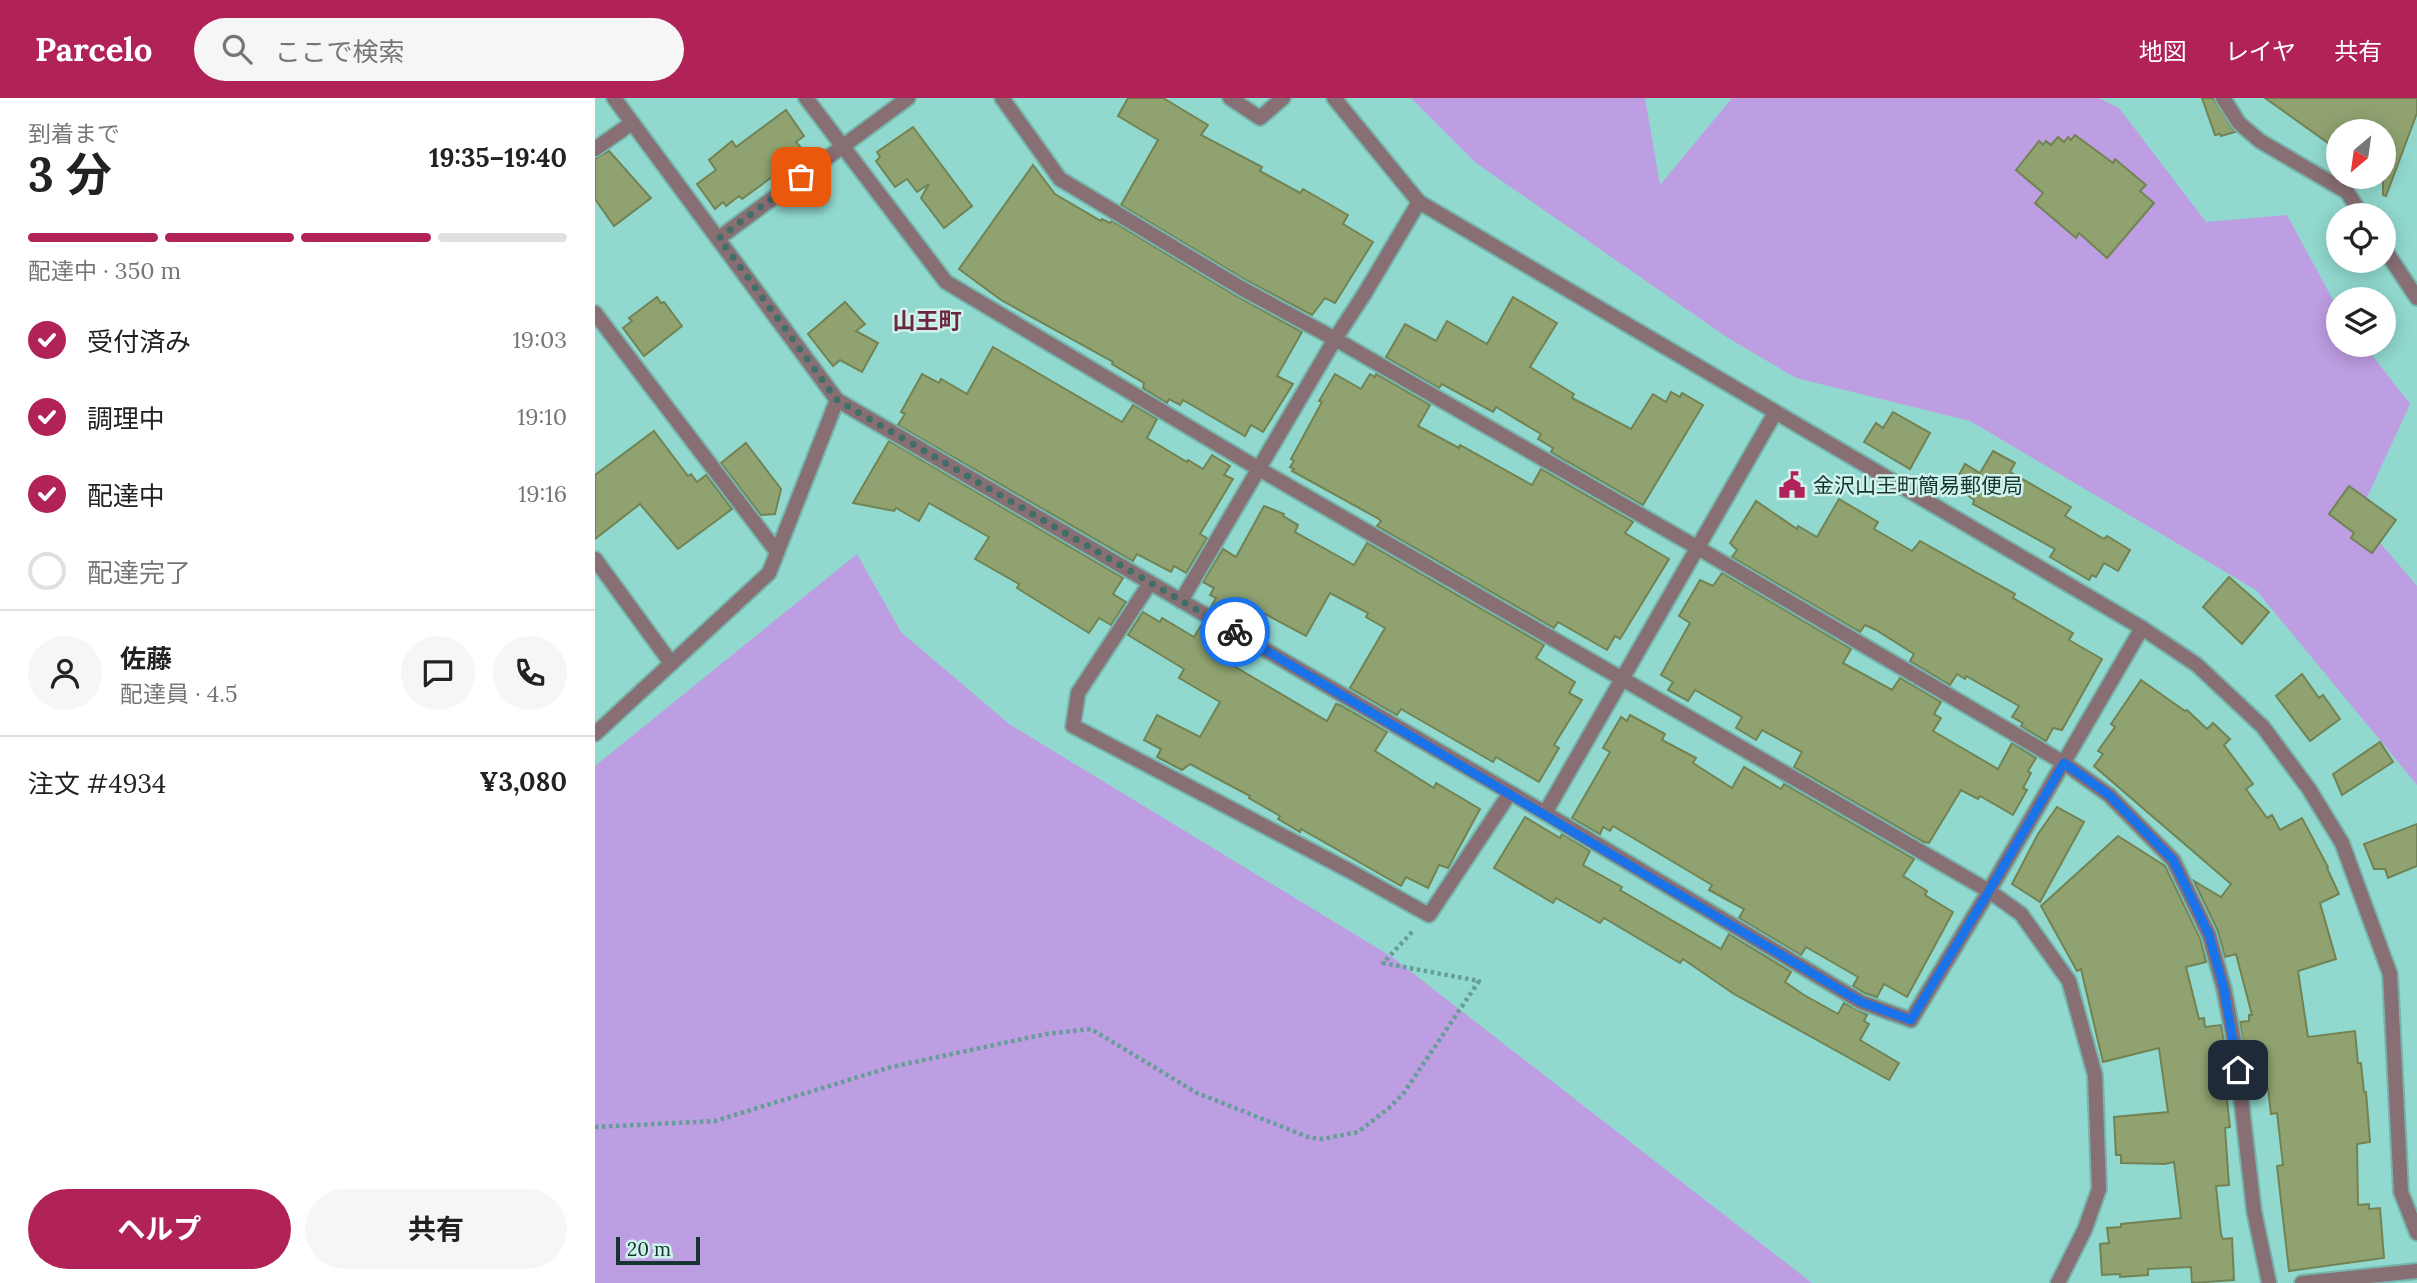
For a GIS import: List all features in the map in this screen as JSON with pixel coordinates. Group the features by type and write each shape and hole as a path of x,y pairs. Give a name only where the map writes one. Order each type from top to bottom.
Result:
{"street":[{"path":"614,98 837,400 1545,813 1861,1002 1911,1020 2143,628"},
{"path":"806,98 946,282 1259,469 1989,891 2021,914 2069,981 2095,1075 2099,1189 2085,1229 2058,1283"},
{"path":"719,238 908,98"},
{"path":"1002,98 1060,179 1241,288 1335,339 2064,763 2109,795 2173,860 2209,935 2224,989 2235,1046 2254,1211 2269,1283"},
{"path":"1230,98 1261,118 1283,98"},
{"path":"1334,98 1419,202 1775,414 2143,628 2197,665 2263,727 2309,789 2343,843 2390,974 2401,1192 2417,1233"},
{"path":"2223,98 2239,123 2260,141 2347,192 2354,203"},
{"path":"595,149 632,123"},
{"path":"1181,601 1419,202"},
{"path":"2396,266 2417,298"},
{"path":"595,313 777,552"},
{"path":"595,734 769,573 837,400"},
{"path":"1545,813 1775,414"},
{"path":"595,559 671,663"},
{"path":"1150,583 1078,693 1073,726 1429,915 1510,793"},
{"path":"2302,1283 2417,1271"}],"path":[{"path":"595,1127 715,1121 891,1067 1046,1034 1091,1029 1197,1093 1308,1137 1322,1139 1358,1132 1403,1094 1479,981 1383,963 1429,915"}],"shaded area":[{"path":"1411,98 1645,98 1660,185 1732,98 2099,98 2119,108 2206,222 2287,215 2326,287 2326,357 2373,357 2410,404 2358,517 2417,586 2417,785 2256,590 1970,421 1796,378 1728,338 1476,163"},
{"path":"857,554 901,632 1009,724 1392,957 1812,1283 595,1283 595,766"}],"building":[{"path":"1128,98 1163,98 1208,125 1201,135 1262,167 1260,171 1300,193 1303,189 1348,215 1343,224 1373,242 1335,303 1325,298 1312,315 1246,280 1121,205 1158,140 1118,116"},
{"path":"2202,98 2213,98 2235,132 2215,135"},
{"path":"2265,98 2417,98 2417,113 2396,169 2396,119 2326,119 2326,141"},
{"path":"786,110 804,136 796,142 802,149 795,154 798,158 742,199 739,196 726,206 723,202 715,209 697,184 716,170 709,160 732,141 736,147"},
{"path":"913,127 972,206 944,228 921,198 929,184 917,192 907,179 895,187 876,161 880,157 877,152"},
{"path":"2075,135 2113,163 2115,159 2146,185 2140,191 2154,203 2107,258 2079,233 2076,238 2035,203 2043,193 2016,170 2039,141 2043,145 2046,141 2051,145 2058,137 2064,142"},
{"path":"609,151 651,198 614,226 595,199 595,159"},
{"path":"1033,165 1055,194 1101,221 1112,221 1236,296 1302,332 1277,376 1293,384 1263,432 1251,425 1245,436 1183,400 1180,405 1169,399 1167,403 1143,388 1144,383 1112,364 1113,362 1001,300 959,269"},
{"path":"657,297 682,326 644,356 623,328 632,321 629,318"},
{"path":"1513,297 1557,323 1530,367 1574,394 1572,398 1631,429 1653,394 1666,402 1671,392 1680,397 1682,393 1703,405 1643,505 1551,452 1553,448 1538,439 1541,434 1496,407 1493,412 1442,384 1439,388 1386,357 1405,324 1436,341 1447,321 1487,344"},
{"path":"845,302 865,324 856,331 878,343 862,372 840,360 833,366 808,334"},
{"path":"993,347 1122,422 1133,405 1157,419 1147,438 1187,462 1188,460 1203,469 1212,455 1230,466 1224,475 1233,479 1200,534 1207,538 1186,573 1174,566 1171,572 1137,554 1133,561 898,425 905,414 901,412 922,374 939,383 941,379 967,394"},
{"path":"1335,374 1361,389 1370,374 1375,377 1376,374 1430,405 1418,426 1459,448 1460,445 1532,485 1541,469 1633,522 1625,533 1669,559 1620,639 1615,636 1607,650 1558,622 1554,628 1377,526 1381,521 1379,519 1292,471 1294,469 1290,467 1294,461 1291,459"},
{"path":"1893,412 1930,433 1910,469 1864,442 1876,423 1883,428"},
{"path":"654,431 688,476 691,474 697,482 706,475 732,509 678,549 640,504 595,539 595,475"},
{"path":"889,441 1123,578 1113,594 1126,602 1111,625 1099,618 1089,633 1017,588 1019,584 975,559 989,537 929,503 919,521 896,508 894,511 853,503"},
{"path":"746,443 781,489 775,514 761,515 721,463"},
{"path":"1993,451 2015,463 2010,472 2071,507 2065,516 2104,539 2107,536 2130,550 2118,571 2104,563 2096,577 2092,575 2089,580 2050,557 2055,549 1973,504 1974,500 1954,484 1965,464 1980,473"},
{"path":"2349,486 2396,520 2372,553 2351,538 2354,533 2329,514"},
{"path":"1839,499 1878,522 1874,529 1912,551 1920,541 2015,594 2013,598 2073,633 2069,640 2102,659 2062,730 2053,728 2046,741 2021,726 2023,723 2012,717 2019,706 1966,676 1965,679 1957,674 1950,685 1910,661 1914,654 1876,630 1865,625 1860,632 1732,557 1737,550 1730,543 1756,501 1797,529 1798,526 1817,537"},
{"path":"1264,506 1284,514 1283,516 1298,525 1295,532 1354,565 1367,543 1544,645 1536,658 1575,682 1569,693 1582,700 1554,745 1559,748 1539,782 1496,757 1493,762 1401,709 1397,715 1350,688 1385,628 1366,617 1368,613 1330,593 1306,636 1256,609 1245,627 1211,607 1216,598 1210,595 1214,588 1203,582 1223,549 1236,557"},
{"path":"1722,573 1851,649 1843,663 1892,690 1900,678 1941,702 1934,714 1941,718 1933,731 1998,769 2012,743 2036,758 2028,771 2031,773 2023,788 2027,790 2013,815 1980,796 1978,799 1961,790 1929,843 1924,842 1794,767 1802,752 1762,730 1756,740 1736,728 1742,717 1695,690 1688,701 1668,690 1673,682 1661,675 1690,623 1679,616 1700,580 1713,586"},
{"path":"2229,577 2269,612 2242,644 2203,607"},
{"path":"1143,612 1160,622 1162,618 1194,637 1202,624 1235,643 1232,649 1240,653 1232,665 1327,721 1336,704 1387,732 1375,751 1434,788 1436,783 1480,809 1448,868 1439,865 1428,888 1406,877 1401,886 1301,829 1300,832 1278,819 1280,816 1249,798 1250,796 1190,764 1182,770 1157,757 1161,749 1144,740 1157,715 1200,737 1220,702 1179,678 1184,669 1128,635"},
{"path":"2302,674 2319,698 2323,695 2340,719 2310,741 2276,696"},
{"path":"2141,680 2187,710 2207,729 2213,723 2230,739 2224,745 2253,784 2246,789 2267,818 2272,815 2280,830 2302,818 2328,867 2339,894 2320,903 2336,959 2298,971 2308,1037 2355,1031 2358,1063 2361,1063 2366,1092 2370,1142 2357,1144 2358,1205 2369,1204 2369,1209 2380,1208 2384,1258 2289,1271 2277,1166 2283,1165 2277,1113 2271,1114 2268,1088 2250,1090 2240,1022 2249,1021 2249,1015 2252,1015 2236,954 2225,957 2218,931 2194,881 2221,897 2231,884 2094,766 2103,754 2098,751 2115,727 2111,724"},
{"path":"1630,715 1665,734 1662,740 1696,758 1693,763 1732,788 1744,767 1781,789 1784,784 1914,859 1903,876 1927,891 1925,895 1953,912 1907,997 1884,984 1877,997 1865,993 1853,986 1858,977 1806,947 1801,955 1739,918 1744,909 1709,890 1712,885 1613,826 1610,831 1603,827 1600,834 1572,818 1610,752 1603,748 1621,717 1627,721"},
{"path":"2380,742 2393,762 2342,795 2333,774"},
{"path":"2057,807 2084,822 2040,902 2012,884 2038,834"},
{"path":"1525,817 1560,838 1562,834 1590,851 1583,865 1622,887 1620,890 1721,949 1729,934 1791,972 1785,982 1804,995 1838,1014 1844,1003 1867,1015 1864,1021 1869,1024 1860,1040 1899,1063 1889,1080 1734,994 1683,959 1680,963 1604,918 1600,923 1556,898 1553,903 1494,868"},
{"path":"2417,824 2417,866 2388,878 2385,869 2374,869 2364,844"},
{"path":"2118,836 2165,866 2200,938 2206,962 2186,967 2199,1019 2204,1018 2205,1027 2221,1025 2225,1047 2231,1091 2226,1091 2230,1127 2225,1128 2229,1185 2216,1186 2221,1234 2223,1239 2232,1238 2234,1280 2192,1283 2191,1267 2148,1269 2148,1275 2102,1275 2100,1244 2109,1243 2107,1228 2181,1218 2174,1162 2121,1163 2121,1155 2116,1155 2114,1117 2168,1112 2159,1048 2103,1062 2081,969 2077,971 2041,906"}],"way so far":[{"path":"801,177 719,238 837,400 1235,632"}],"place":[{"name":"金沢山王町簡易郵便局","path":"1792,485"}],"district":[{"name":"山王町","path":"927,320"}],"route":[{"path":"1235,632 1861,1002 1911,1020 2064,763 2109,795 2173,860 2209,935 2224,989 2238,1070"}]}
